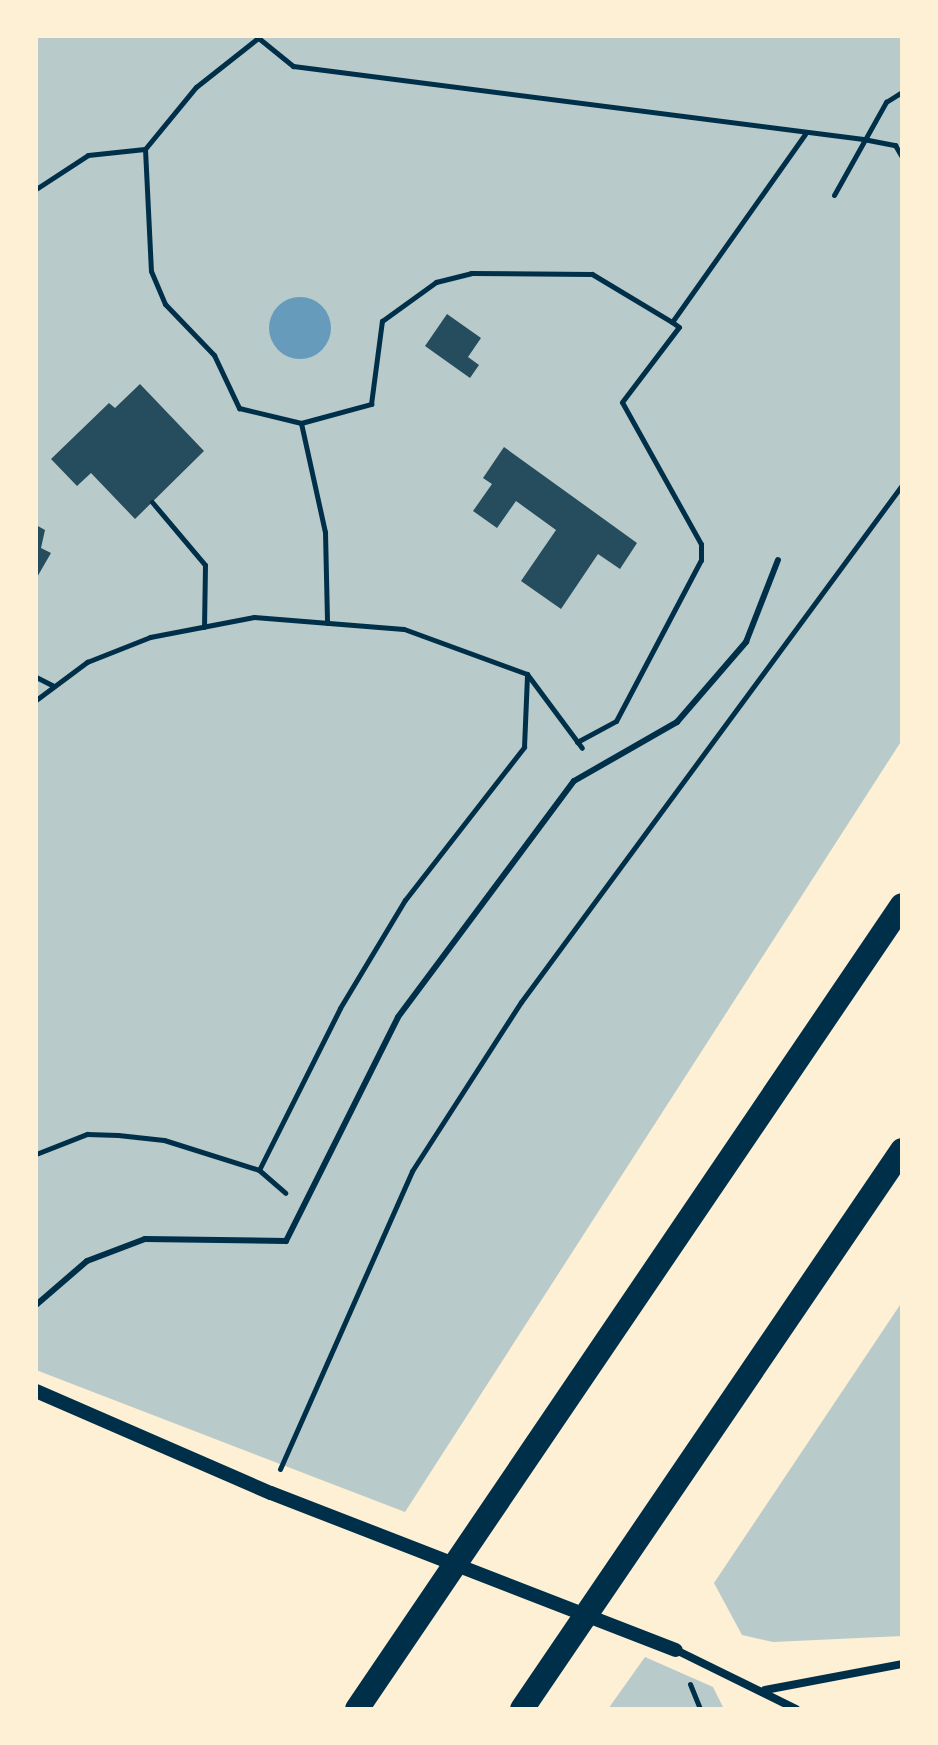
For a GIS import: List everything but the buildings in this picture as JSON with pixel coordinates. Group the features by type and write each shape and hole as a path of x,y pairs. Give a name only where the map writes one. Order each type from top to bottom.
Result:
{"highway":[{"path":"357,1709 902,905"},
{"path":"522,1709 902,1150"}],"street":[{"path":"36,1391 271,1493 676,1650 765,1690 796,1709"},
{"path":"765,1690 902,1664"}],"lane":[{"path":"36,1305 87,1261 145,1239 286,1241 398,1017 574,781 677,722 746,642 778,560"}],"path":[{"path":"577,742 616,721 701,560 701,544 622,402 679,327 592,274 483,273 436,282 382,321 371,404 301,423 239,408 214,355 165,304 151,271 145,149 196,87 257,37 293,66 386,84 863,139 895,145 902,157"},
{"path":"834,195 863,139 902,92"},
{"path":"672,322 805,134"},
{"path":"36,189 88,155 145,149"},
{"path":"301,423 327,544 327,623"},
{"path":"271,1493 308,1393 412,1171 521,1002 902,485"},
{"path":"152,502 205,565 204,627"},
{"path":"36,700 87,662 204,627 254,617 404,629 527,674 597,768"},
{"path":"36,1154 87,1134 118,1135 192,1147 259,1170 340,1008 405,900 524,747 527,674"},
{"path":"36,677 54,686"}],"shaded area":[{"path":"36,36 902,36 902,740 405,1512 36,1370"},
{"path":"902,1302 902,1636 773,1642 742,1635 714,1583"},
{"path":"645,1657 713,1687 724,1709 608,1709"}],"water":[{"path":"300,297 322,306 331,328 322,350 300,359 278,350 269,328 278,306"}]}
